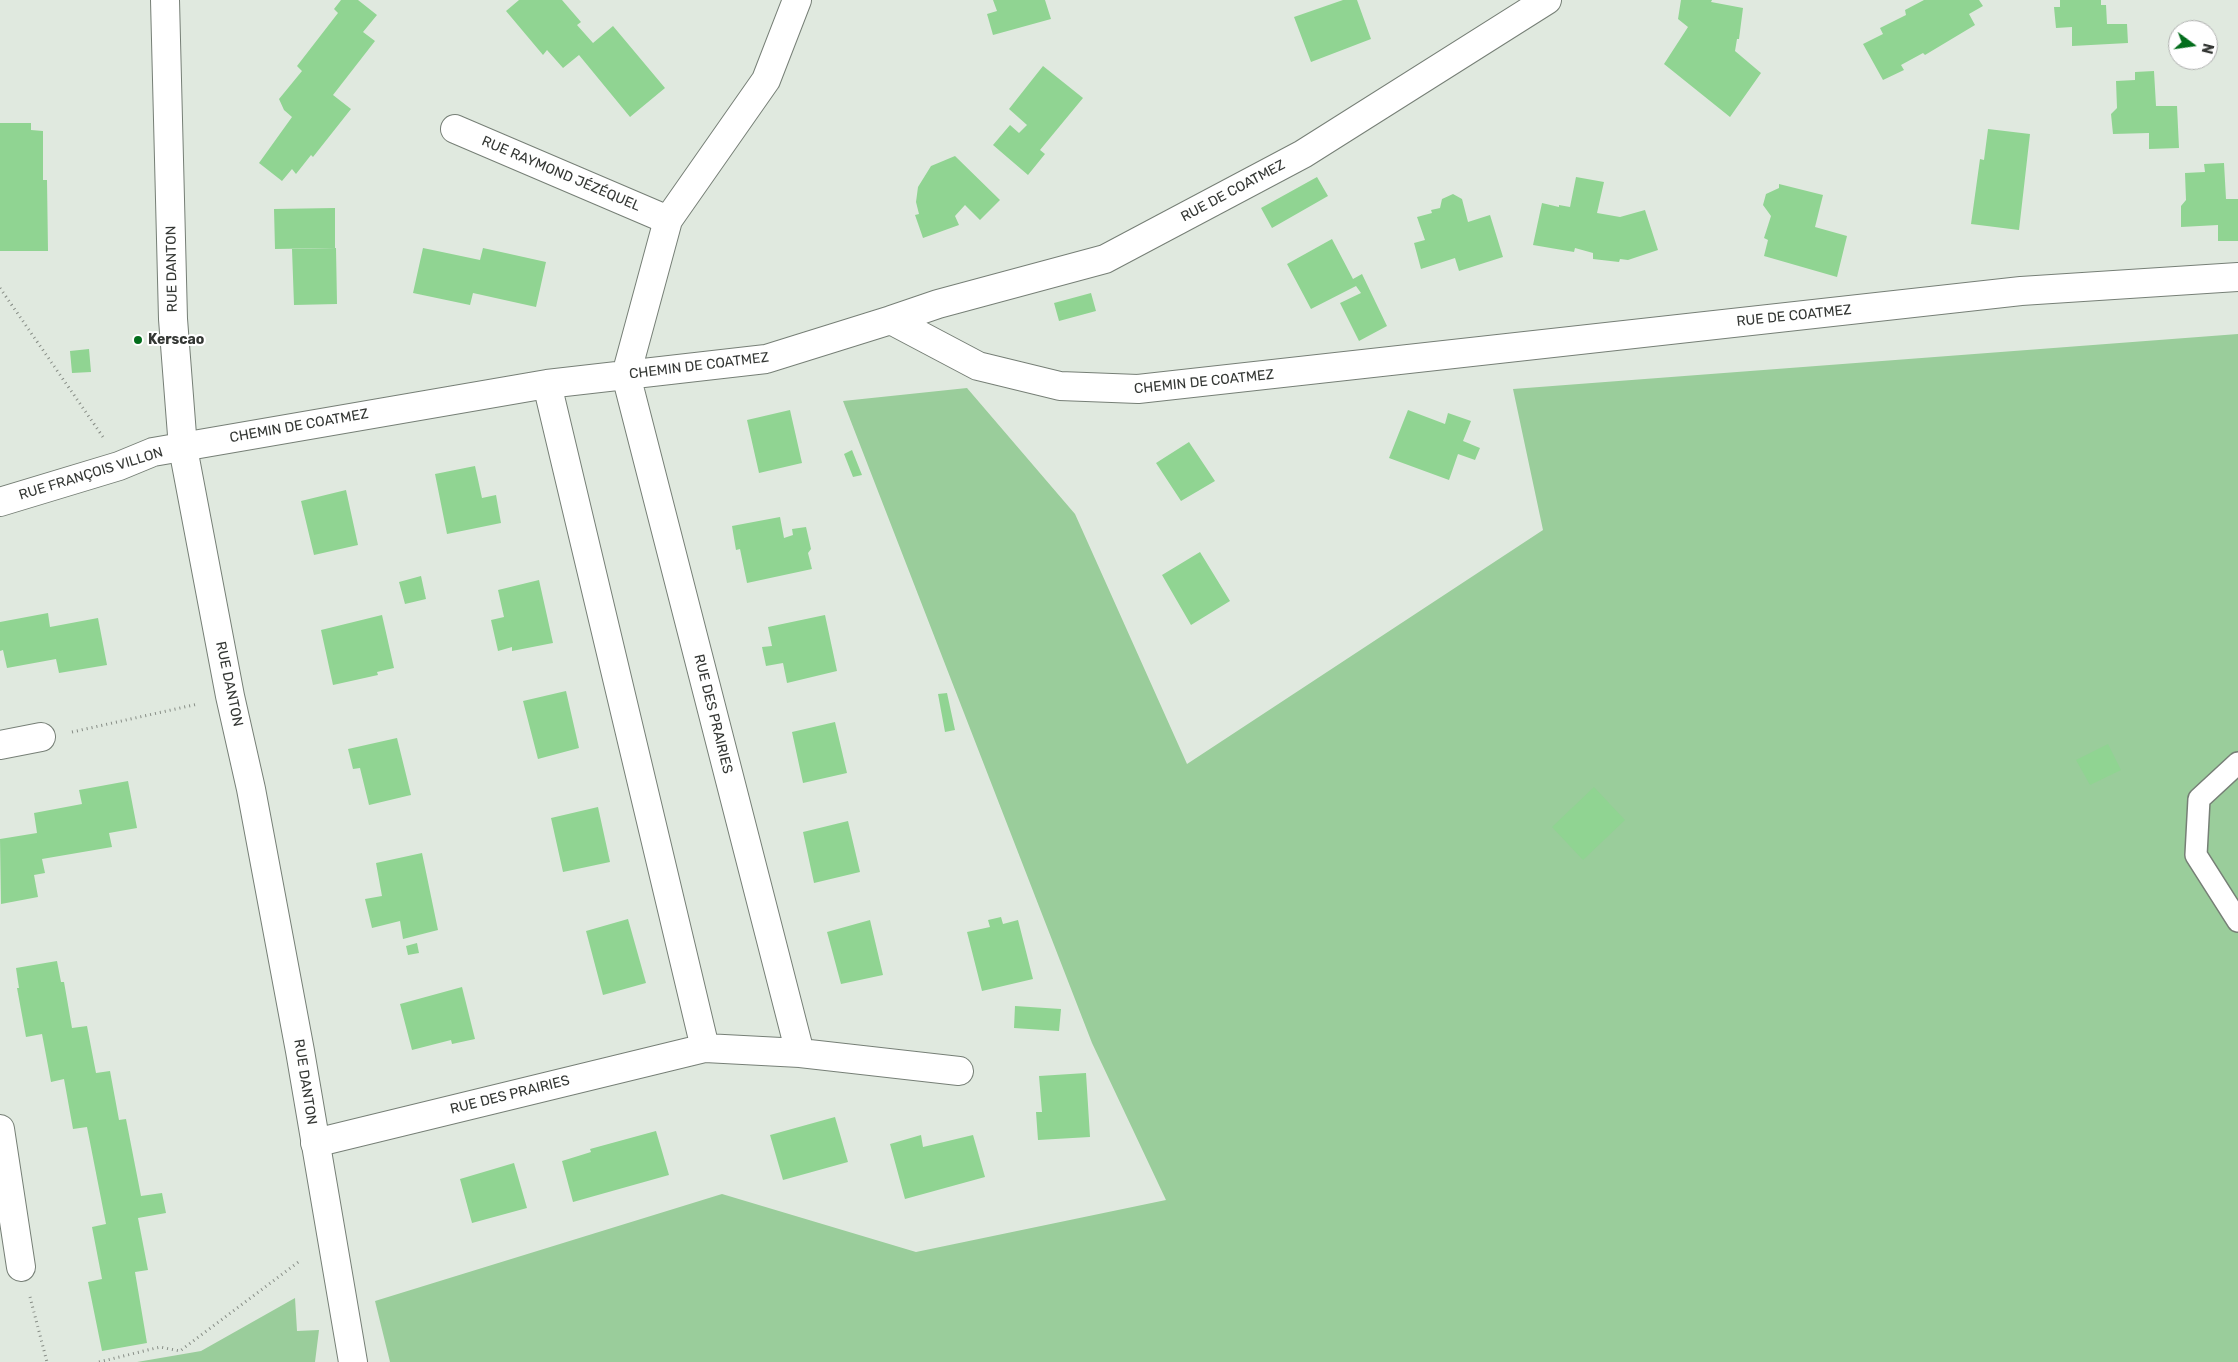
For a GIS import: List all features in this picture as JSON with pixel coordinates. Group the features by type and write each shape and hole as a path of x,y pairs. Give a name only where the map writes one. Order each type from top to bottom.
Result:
{"street":[{"name":"RUE DANTON","path":"165,0 173,318 183,448 230,696 253,799 353,1362"},
{"path":"626,375 668,220 766,80 796,0"},
{"name":"RUE DE COATMEZ","path":"890,320 938,304 1105,259 1303,154 1547,0"},
{"name":"RUE RAYMOND JÉZÉQUEL","path":"454,129 668,220"},
{"name":"RUE DE COATMEZ","path":"1352,367 2021,291 2238,277"},
{"name":"CHEMIN DE COATMEZ","path":"183,448 209,440 547,384 766,359 890,320 978,366 1060,386 1138,389 1352,367"},
{"name":"RUE DES PRAIRIES","path":"626,375 800,1052"},
{"path":"547,384 705,1048"},
{"name":"RUE FRANÇOIS VILLON","path":"0,502 119,466 153,452 183,448"},
{"path":"0,745 41,737"},
{"name":"RUE DES PRAIRIES","path":"315,1143 705,1048 800,1052 959,1071"},
{"path":"0,1129 21,1268"}],"lane":[{"path":"2238,763 2199,799 2196,855 2238,920"}],"path":[{"path":"0,288 95,423 119,466"},
{"path":"41,737 230,696"},
{"path":"99,1362 160,1347 180,1351 331,1237"},
{"path":"21,1268 47,1362"}],"green space":[{"path":"2238,334 2238,1362 390,1362 375,1301 722,1194 916,1252 1166,1200 1092,1043 843,401 967,388 1075,514 1187,764 1543,530 1513,389"},
{"path":"295,1298 297,1331 319,1330 315,1362 137,1362 201,1351"}],"building":[{"path":"341,0 358,0 377,15 363,32 375,41 333,95 351,109 313,157 311,155 296,174 292,169 282,181 259,163 292,117 284,110 279,99 302,71 297,66 338,13 334,9"},
{"path":"519,0 562,0 581,22 577,25 593,43 613,26 665,88 630,117 579,55 563,68 547,50 543,55 506,11"},
{"path":"993,0 1045,0 1051,19 993,35 987,14 997,11"},
{"path":"1343,0 1357,0 1371,39 1311,62 1294,17"},
{"path":"1681,0 1712,0 1711,2 1743,8 1739,39 1737,39 1735,51 1761,73 1730,117 1664,64 1688,27 1678,19"},
{"path":"1924,0 1979,0 1983,6 1969,14 1975,25 1925,55 1923,53 1901,65 1904,70 1883,80 1863,44 1883,34 1880,28 1906,15 1905,10"},
{"path":"2060,0 2101,0 2101,5 2106,5 2107,24 2127,24 2128,43 2072,46 2072,27 2056,28 2054,7 2060,7"},
{"path":"1043,66 1083,98 1040,150 1045,154 1028,175 993,145 1010,125 1019,133 1027,125 1009,109"},
{"path":"2154,71 2156,106 2177,106 2179,148 2149,149 2149,133 2113,134 2111,114 2117,108 2116,81 2135,80 2135,72"},
{"path":"0,123 31,123 31,130 43,131 43,180 47,180 48,251 0,251"},
{"path":"1988,129 2030,134 2019,230 1971,224 1980,159 1984,160"},
{"path":"955,156 1000,200 980,220 965,205 955,216 959,225 923,238 915,215 919,214 916,202 918,187 931,166"},
{"path":"2224,163 2226,199 2238,199 2238,241 2218,241 2218,225 2181,227 2181,206 2186,200 2185,173 2205,172 2204,164"},
{"path":"1317,177 1328,196 1272,228 1261,208"},
{"path":"1576,177 1604,182 1597,213 1620,217 1645,210 1658,250 1628,260 1620,259 1619,262 1593,259 1593,253 1575,248 1574,252 1533,245 1542,203 1559,207 1559,205 1570,207"},
{"path":"1779,184 1823,195 1815,227 1847,236 1837,277 1764,256 1768,240 1764,238 1771,216 1763,205 1766,194 1779,188"},
{"path":"1453,194 1462,199 1468,222 1490,215 1503,257 1459,271 1455,258 1421,269 1414,243 1425,240 1417,217 1432,213 1431,210 1440,208 1442,199"},
{"path":"335,208 335,248 275,249 274,209"},
{"path":"1332,239 1353,279 1362,274 1387,326 1359,341 1340,303 1361,293 1356,286 1311,309 1287,264"},
{"path":"336,248 337,304 294,305 292,249"},
{"path":"423,248 480,260 483,248 546,262 536,307 473,293 470,305 413,293"},
{"path":"1091,293 1096,311 1059,321 1054,303"},
{"path":"89,349 91,372 72,373 70,351"},
{"path":"790,410 802,463 759,473 747,420"},
{"path":"1408,410 1445,424 1448,413 1471,421 1463,441 1480,448 1475,460 1458,454 1449,480 1389,458"},
{"path":"1189,442 1215,481 1181,501 1156,463"},
{"path":"852,450 862,475 853,477 844,454"},
{"path":"475,466 482,498 496,495 501,523 447,534 435,474"},
{"path":"346,490 358,545 314,555 301,501"},
{"path":"780,517 784,538 793,535 792,529 806,527 811,549 808,553 812,569 747,583 740,549 736,550 732,526"},
{"path":"1200,552 1230,601 1191,625 1162,575"},
{"path":"421,576 426,599 405,604 399,582"},
{"path":"539,580 553,643 512,651 512,647 498,651 491,620 504,617 498,590"},
{"path":"48,613 50,627 98,618 107,665 59,673 56,659 7,668 3,650 0,651 0,622"},
{"path":"382,615 394,668 377,672 378,675 333,685 321,630"},
{"path":"825,615 837,671 787,683 783,663 766,666 762,647 772,646 768,627"},
{"path":"566,691 579,748 538,759 523,701"},
{"path":"947,693 955,730 945,732 938,694"},
{"path":"835,722 847,773 803,783 792,732"},
{"path":"397,738 411,795 369,805 360,768 353,769 348,749"},
{"path":"2108,744 2121,770 2090,785 2076,760"},
{"path":"128,781 137,828 109,833 112,847 42,859 45,873 34,875 38,897 1,904 0,839 37,833 34,813 82,804 79,790"},
{"path":"1594,787 1625,820 1583,860 1552,827"},
{"path":"598,807 610,862 563,872 551,818"},
{"path":"848,821 860,872 814,883 803,832"},
{"path":"422,853 438,930 403,939 400,921 372,928 365,899 382,896 376,863"},
{"path":"1001,917 1003,924 1018,920 1033,979 982,991 967,932 990,927 988,920"},
{"path":"628,919 646,983 603,995 586,931"},
{"path":"870,920 883,975 841,984 827,932"},
{"path":"417,943 419,953 408,955 406,946"},
{"path":"57,961 61,982 64,982 72,1028 87,1026 96,1073 110,1071 119,1120 126,1119 141,1196 162,1193 166,1213 138,1218 148,1270 135,1272 147,1343 102,1351 88,1282 102,1279 92,1227 106,1224 87,1127 73,1129 64,1079 51,1082 42,1034 26,1037 17,988 19,988 16,968"},
{"path":"462,987 475,1039 452,1044 451,1040 412,1050 400,1004"},
{"path":"1015,1006 1061,1009 1059,1031 1014,1028"},
{"path":"1086,1073 1090,1137 1038,1140 1036,1112 1042,1112 1039,1076"},
{"path":"835,1117 848,1162 783,1180 770,1135"},
{"path":"656,1131 669,1175 573,1202 562,1161 591,1152 590,1149"},
{"path":"921,1135 923,1147 973,1135 985,1177 905,1199 890,1144"},
{"path":"514,1163 527,1208 472,1223 460,1179"}],"place":[{"name":"Kerscao","path":"138,340"}]}
